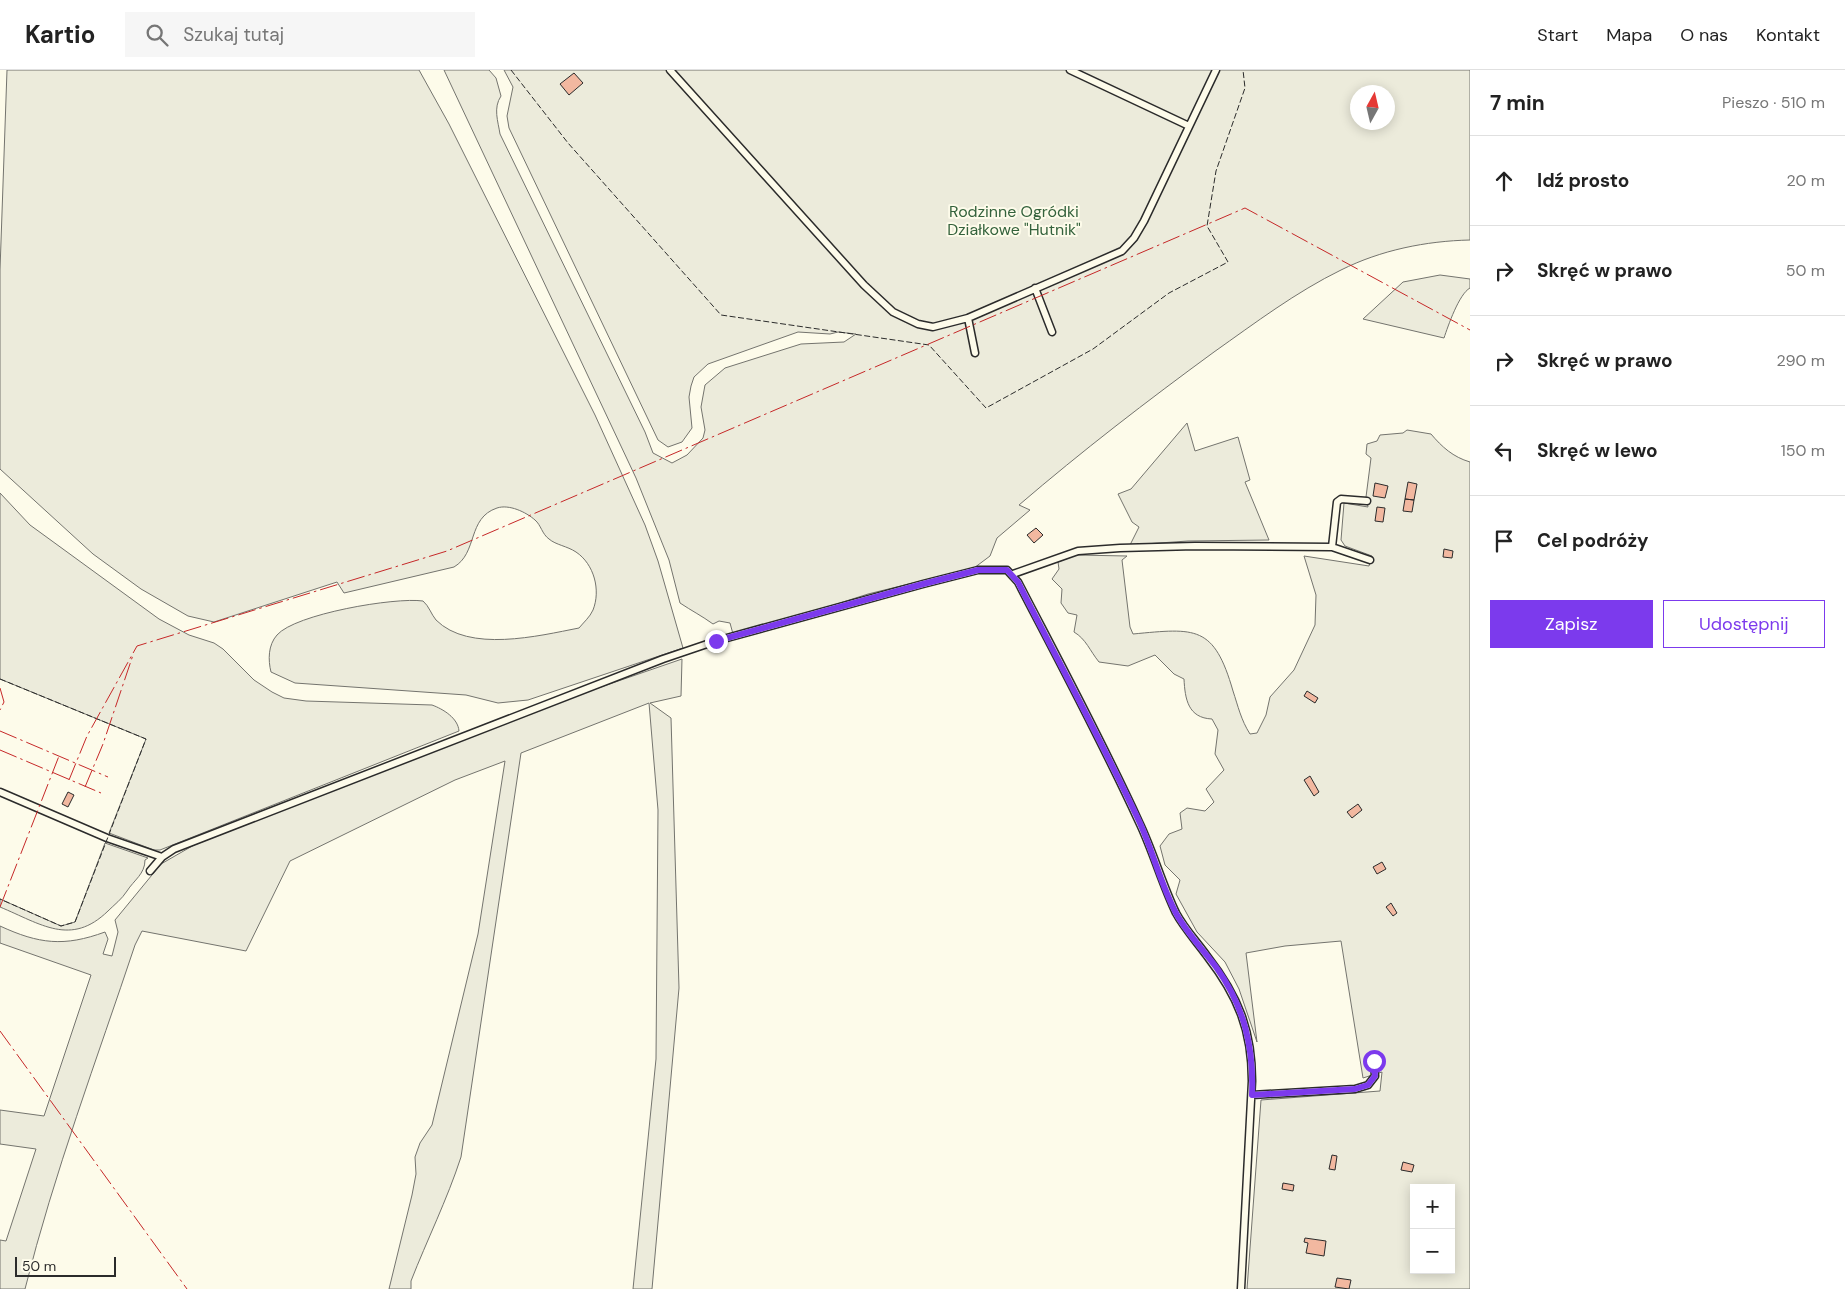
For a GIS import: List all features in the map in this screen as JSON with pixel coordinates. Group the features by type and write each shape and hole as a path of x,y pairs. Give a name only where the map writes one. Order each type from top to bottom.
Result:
{"lane":[{"path":"670,70 864,284 893,312 918,324 933,327 968,318 1122,251 1134,238 1144,221 1216,70"},
{"path":"1070,70 1189,126"},
{"path":"1035,288 1052,332"},
{"path":"968,318 975,353"},
{"path":"1332,547 1337,502 1341,499 1367,501"},
{"path":"1013,574 1060,556 1092,549 1195,546 1332,547 1370,560"},
{"path":"150,871 162,857 174,849 506,719 698,647 892,592 978,570 996,568 1007,570 1013,574 1140,822 1178,916 1217,969 1238,1006 1246,1027 1251,1050 1252,1095 1241,1289"},
{"path":"0,792 107,838 162,857"},
{"path":"1252,1095 1355,1089 1368,1085 1375,1076 1374,1061"}],"green space":[{"path":"7,70 419,70 449,124 595,415 645,525 658,561 683,648 528,700 498,703 466,695 295,683 271,672 269,663 270,648 277,635 287,627 324,614 369,604 409,600 423,601 436,620 450,630 466,636 485,639 524,638 579,628 592,613 596,594 594,578 587,563 576,552 549,539 531,517 507,507 497,508 481,519 467,553 462,561 454,567 344,593 337,582 214,622 188,616 141,589 93,554 0,469 0,270"},
{"name":"Rodzinne Ogródki Działkowe \"Hutnik\"","path":"444,70 489,70 496,78 501,96 497,105 500,134 645,432 653,453 672,463 687,455 703,438 705,430 701,407 705,385 725,368 801,344 844,342 856,334 798,332 708,364 694,377 691,386 689,397 692,428 682,442 668,447 658,440 509,128 507,116 513,87 504,70 1470,70 1470,240 1437,242 1404,248 1372,257 1324,279 1276,308 1139,408 1019,505 1030,510 997,538 990,556 974,568 868,594 733,634 730,623 719,621 713,624 680,603 669,560 636,478"},
{"path":"1440,275 1470,279 1470,288 1458,303 1444,338 1363,319 1403,282"},
{"path":"1187,423 1195,451 1238,437 1250,480 1245,482 1269,540 1188,541 1130,545 1139,527 1132,522 1118,494 1131,489"},
{"path":"1407,430 1431,434 1448,451 1470,462 1470,1289 1247,1289 1261,1100 1380,1091 1382,1072 1363,1078 1341,941 1285,946 1246,953 1257,1042 1239,989 1225,962 1197,932 1176,894 1180,880 1165,865 1160,846 1169,834 1182,829 1180,813 1187,808 1205,811 1214,802 1206,789 1224,770 1215,754 1218,730 1212,719 1204,718 1193,711 1185,694 1184,679 1174,674 1155,655 1128,666 1099,662 1085,642 1074,632 1077,615 1068,613 1061,603 1062,589 1052,579 1059,569 1058,562 1076,555 1127,556 1122,560 1130,627 1133,634 1173,631 1187,632 1200,636 1210,642 1226,669 1247,729 1250,734 1257,733 1266,715 1270,697 1294,670 1315,625 1316,595 1304,556 1369,566 1372,556 1345,546 1341,540 1344,503 1368,507 1366,497 1371,458 1366,454 1367,444 1377,441 1380,435 1403,433"},
{"path":"0,493 30,525 159,619 189,635 214,643 223,649 254,680 272,692 284,698 306,701 432,705 453,718 459,731 160,850 154,850 109,833 146,739 0,679"},
{"path":"682,659 681,696 650,703 671,718 679,988 652,1289 633,1289 656,1059 658,810 649,703 521,753 461,1157 450,1189 411,1281 411,1289 389,1289 412,1195 416,1174 415,1157 420,1143 432,1125 478,934 505,761 455,780 290,861 246,951 142,931 135,945 77,1116 49,1202 25,1289 0,1289 0,1240 6,1241 36,1149 0,1144 0,1110 44,1116 91,975 0,943 0,926 27,937 52,941 77,940 105,932 108,939 103,954 112,956 118,932 115,920 161,864 194,845 566,699"},
{"path":"105,843 148,858 145,860 141,873 123,897 94,922 81,928 55,929 0,907 0,899 61,926 75,922"}],"building":[{"path":"574,73 583,83 569,95 560,84"},
{"path":"1408,482 1417,484 1414,500 1405,499"},
{"path":"1375,483 1388,486 1385,498 1373,496"},
{"path":"1405,499 1414,500 1412,512 1403,511"},
{"path":"1377,507 1385,508 1383,522 1375,521"},
{"path":"1036,528 1043,535 1034,543 1027,535"},
{"path":"1444,549 1453,551 1452,558 1443,557"},
{"path":"1307,691 1318,698 1315,703 1304,696"},
{"path":"1310,776 1319,792 1314,796 1304,780"},
{"path":"68,792 74,795 68,807 62,804"},
{"path":"1358,804 1362,810 1352,818 1347,812"},
{"path":"1382,862 1386,869 1377,874 1373,867"},
{"path":"1391,903 1397,913 1393,916 1386,907"},
{"path":"1332,1155 1337,1156 1335,1170 1329,1169"},
{"path":"1403,1162 1414,1165 1412,1172 1401,1170"},
{"path":"1283,1183 1294,1185 1293,1191 1282,1189"},
{"path":"1305,1238 1326,1241 1324,1256 1306,1253 1308,1243 1304,1242"},
{"path":"1337,1278 1351,1280 1349,1289 1335,1287"}],"fence":[{"path":"511,70 568,143 721,315 929,345 986,408 1093,349 1169,293 1228,262 1207,226 1216,171 1245,88 1243,70"},
{"path":"0,679 146,739 75,922 61,926 0,899"}],"power":[{"path":"69,780 87,736 137,646 447,551 1245,208 1470,330"},
{"path":"85,787 103,744 133,655"},
{"path":"0,688 4,702 0,710"},
{"path":"0,731 108,777"},
{"path":"0,750 101,793"},
{"path":"0,907 59,756"},
{"path":"0,1031 187,1289"}],"route":[{"path":"716,641 978,570 996,568 1007,570 1013,574 1018,582 1140,822 1178,916 1229,987 1238,1006 1249,1037 1252,1064 1252,1095 1355,1089 1368,1085 1375,1076 1374,1061"}]}
